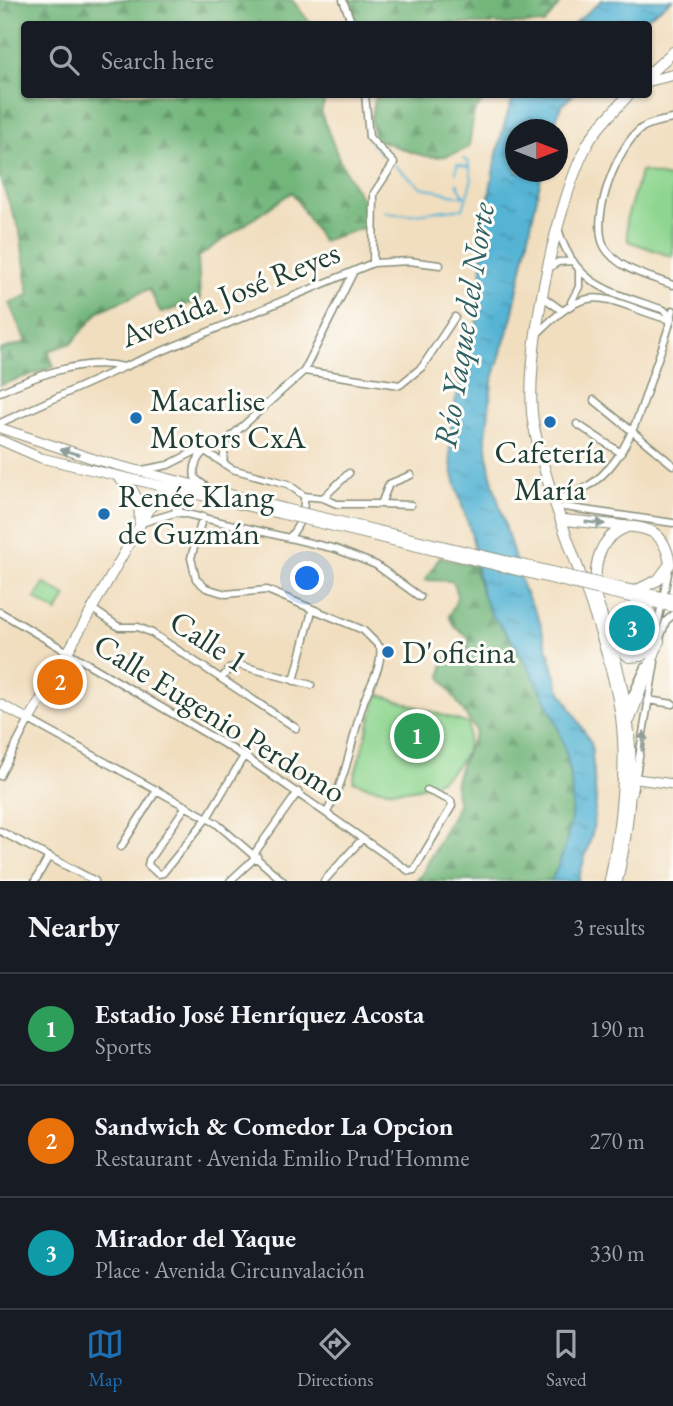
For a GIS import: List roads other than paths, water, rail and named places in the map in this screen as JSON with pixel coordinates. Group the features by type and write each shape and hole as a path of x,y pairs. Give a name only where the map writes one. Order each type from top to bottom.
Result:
{"main road":[{"path":"652,72 673,52"},
{"path":"652,80 673,74"},
{"path":"618,881 631,777 625,719 601,633 534,428 531,409 536,335 569,183 589,140 626,98"},
{"path":"533,387 539,426 563,503 565,520 597,600 628,704 625,719"},
{"path":"0,425 44,444 136,471 207,487 287,512"},
{"path":"0,440 41,458 667,600 673,607"},
{"path":"96,469 133,488 138,496 139,524"},
{"path":"0,704 29,720 139,524 154,503 185,491"},
{"path":"173,494 178,512"},
{"path":"565,520 644,527 656,535 666,548 670,564 654,584 639,595"},
{"path":"597,600 597,558 608,539 628,527"},
{"path":"625,719 657,639 655,620 639,595"},
{"path":"606,629 617,648 629,657 645,653 657,639"},
{"path":"631,777 673,784"},
{"path":"610,881 631,777"}],"street":[{"path":"343,0 351,21"},
{"path":"662,63 673,74"},
{"path":"365,98 369,137 394,163 374,193 373,263"},
{"path":"673,120 657,121 642,129 626,146 607,191 600,218 605,247 616,259 673,285"},
{"path":"558,226 563,245 573,261 598,287 673,315"},
{"name":"Avenida José Reyes","path":"0,392 34,377 68,369 109,365 124,367 373,263 409,261 440,265"},
{"path":"549,268 558,262 573,261"},
{"path":"536,335 570,303 579,287 579,270"},
{"path":"207,487 195,478 193,470 199,456 226,441 304,372 354,271"},
{"path":"570,303 597,296 666,319 673,315"},
{"path":"543,297 561,310"},
{"path":"563,503 606,474 634,432 673,315"},
{"path":"304,372 400,386 422,367 455,317"},
{"path":"0,425 124,367"},
{"path":"594,400 673,465"},
{"path":"577,424 621,453"},
{"path":"223,463 226,441"},
{"path":"136,471 168,465 192,453 205,452 249,475 288,484 304,496 323,498 337,504 411,505"},
{"path":"323,498 349,473"},
{"path":"381,505 389,484 411,475"},
{"path":"290,537 299,525 304,496"},
{"path":"563,503 673,523"},
{"path":"139,524 178,512 290,537 376,565 420,597"},
{"path":"203,516 191,558 196,579 206,588 226,594 267,590 370,635 380,647 381,655 363,703 343,784 327,813"},
{"path":"631,777 667,600 673,550"},
{"name":"Calle 1","path":"91,608 119,628 138,627 152,633 296,728"},
{"path":"294,681 312,611"},
{"name":"Calle Eugenio Perdomo","path":"0,612 244,756 410,872 452,806 450,801 427,790"},
{"path":"628,704 666,621 673,615"},
{"path":"222,678 230,668 239,665 311,685"},
{"path":"648,700 673,704"},
{"path":"0,776 29,720 207,818 256,855 283,881"},
{"path":"186,806 149,860 148,865 158,874 163,873 207,818 244,756"},
{"path":"121,847 157,789"},
{"path":"230,881 256,855 298,792"},
{"path":"0,831 93,880"},
{"path":"324,881 362,839"},
{"path":"35,881 48,858"}],"water":[{"path":"602,0 672,0 642,21 578,21"},
{"path":"513,98 570,98 562,105 556,119 506,119"},
{"path":"505,122 505,182 540,182 512,317 492,382 486,438 490,472 523,588 539,619 559,688 591,743 596,799 593,830 578,881 551,881 564,849 571,818 572,788 567,759 559,730 531,672 485,601 471,533 451,462 451,424 480,306 483,239"}],"waterway":[{"path":"370,141 382,155"},
{"name":"Río Yaque del Norte","path":"383,211 412,214 463,209 472,179 468,161 463,159"},
{"path":"456,173 457,164 468,167"},
{"name":"Río Yaque del Norte","path":"394,165 421,187 464,197"},
{"name":"Río Yaque del Norte","path":"457,183 464,196"}],"place":[{"name":"Macarlise Motors CxA","path":"136,418"},
{"name":"Cafetería María","path":"550,422"},
{"name":"Renée Klang de Guzmán","path":"104,514"},
{"name":"Mirador del Yaque","path":"632,628"},
{"name":"D'oficina","path":"388,652"},
{"name":"Sandwich & Comedor La Opcion","path":"60,682"},
{"name":"Estadio José Henríquez Acosta","path":"417,736"}]}
